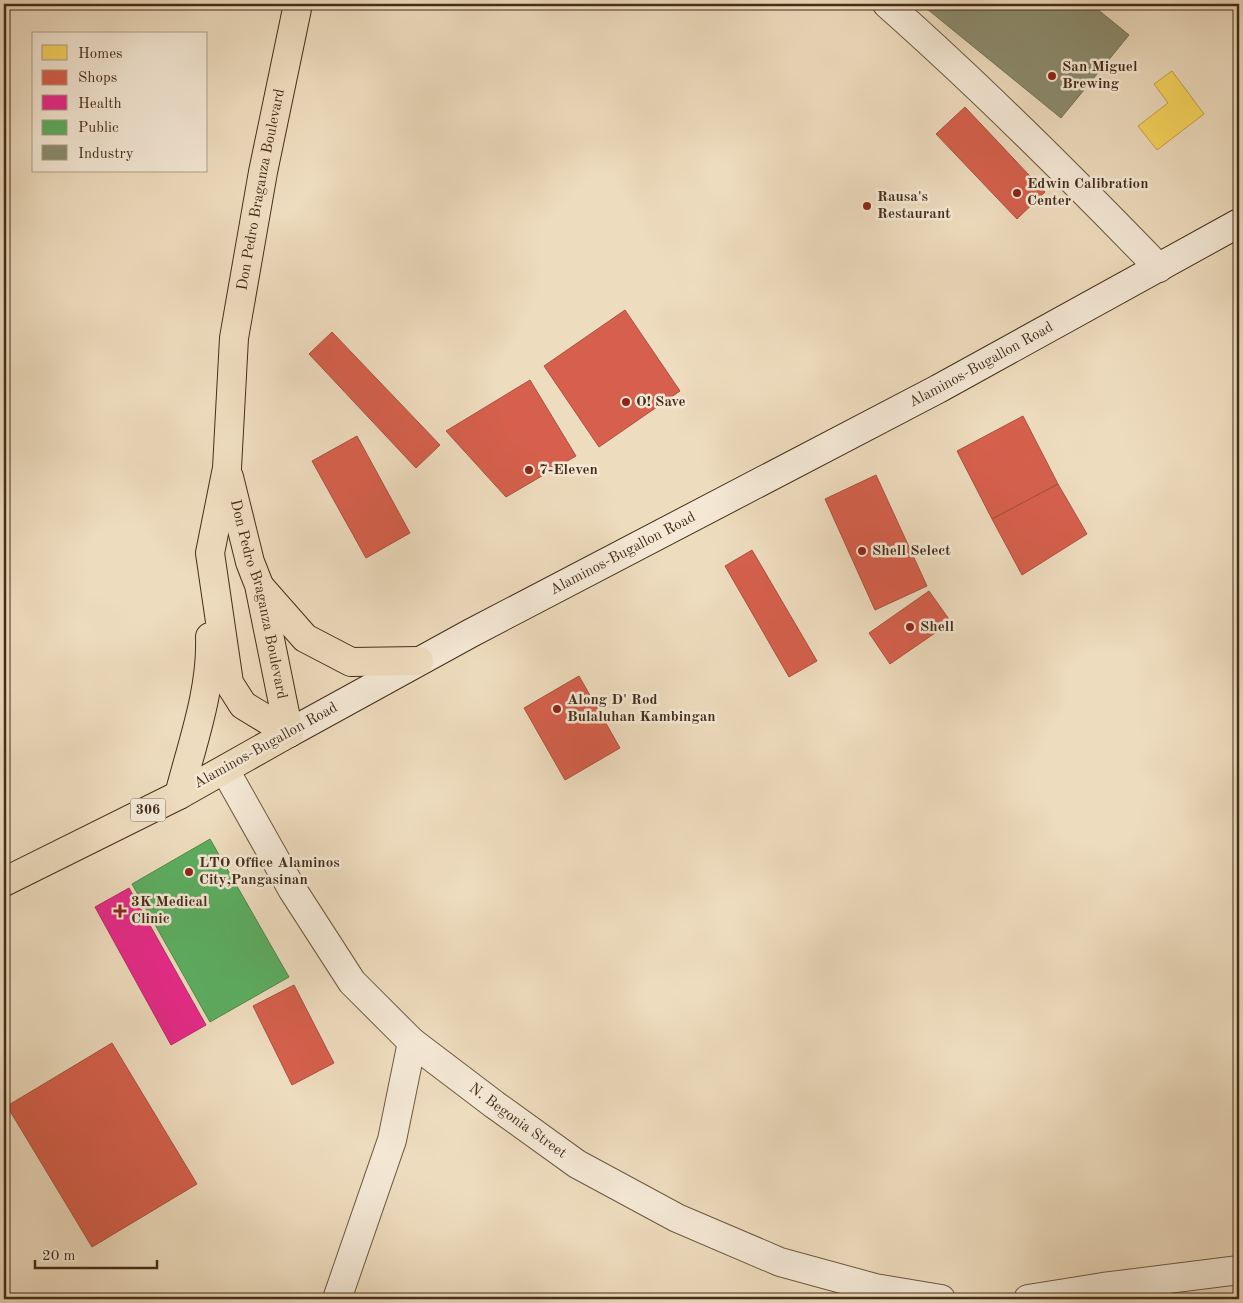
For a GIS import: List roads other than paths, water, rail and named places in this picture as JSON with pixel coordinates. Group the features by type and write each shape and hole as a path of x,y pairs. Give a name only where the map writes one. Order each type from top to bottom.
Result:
{"main road":[{"name":"Don Pedro Braganza Boulevard","path":"289,733 243,705 229,683 210,553 227,468 234,338 263,172 298,4"},
{"name":"Don Pedro Braganza Boulevard","path":"227,468 250,562 259,585 289,733"},
{"path":"179,795 203,702 211,653 210,553"},
{"path":"259,585 305,638 351,662 418,661"},
{"name":"Alaminos-Bugallon Road","path":"4,882 179,795 289,733"}],"street":[{"path":"887,4 958,66 1065,170 1159,268"},
{"name":"Alaminos-Bugallon Road","path":"289,733 418,661 921,398 1239,224"},
{"name":"N. Begonia Street","path":"225,770 292,889 352,982 412,1042 577,1164 677,1218 780,1262 875,1288 941,1299"},
{"path":"337,1299 392,1140 412,1042"},
{"path":"1028,1299 1103,1287 1239,1270"}],"place":[{"name":"San Miguel Brewing","path":"1052,76"},
{"name":"Edwin Calibration Center","path":"1017,193"},
{"name":"Rausa's Restaurant","path":"867,206"},
{"name":"O! Save","path":"626,402"},
{"name":"7-Eleven","path":"529,470"},
{"name":"Shell Select","path":"862,551"},
{"name":"Shell","path":"910,627"},
{"name":"Along D' Rod Bulaluhan Kambingan","path":"557,709"},
{"name":"LTO Office Alaminos City,Pangasinan","path":"189,872"},
{"name":"3K Medical Clinic","path":"120,911"}]}
